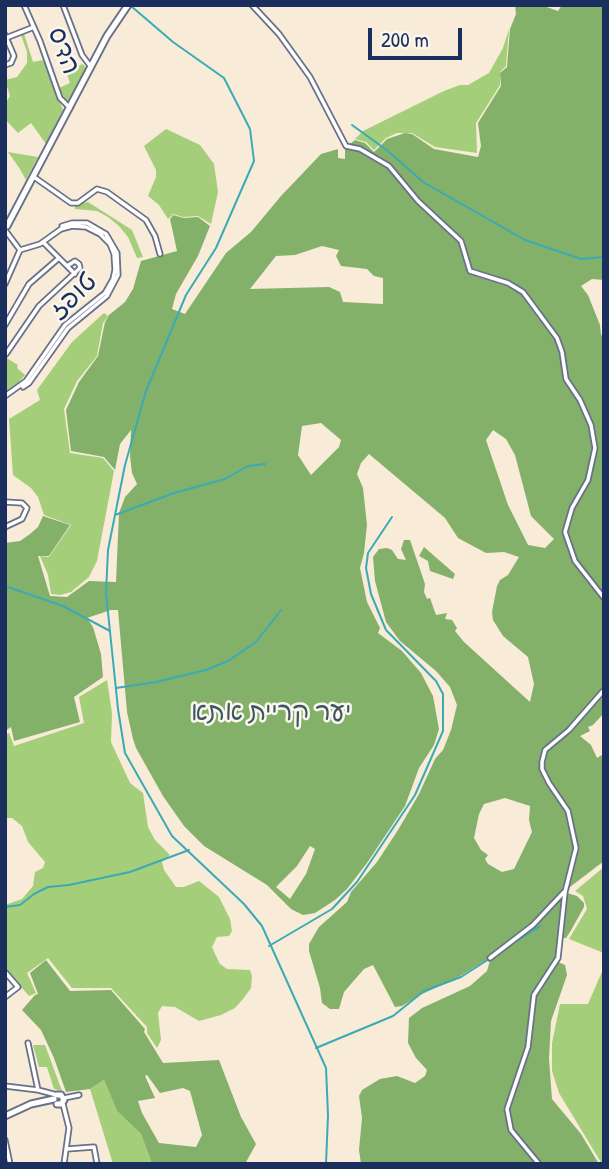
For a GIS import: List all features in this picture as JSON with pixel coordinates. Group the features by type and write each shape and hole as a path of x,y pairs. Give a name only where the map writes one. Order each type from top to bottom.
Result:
{"street":[{"name":"הדס","path":"24,5 60,99 70,108"},
{"path":"63,5 82,55 91,66"},
{"path":"5,284 20,250 7,225 107,36 128,5"},
{"path":"252,5 279,34 310,77 346,146 360,149 389,166 418,201 456,235 470,271 508,283 523,292 557,338 566,379 580,400 591,425 595,448 588,480 572,508 565,532 575,561 604,598"},
{"path":"5,65 11,63 13,56 6,36 34,27"},
{"path":"34,177 71,203 78,203 97,188 107,192 146,220 155,236 160,254"},
{"name":"טופז","path":"5,396 18,389 65,326 105,293 114,275 114,254 110,244 91,228 77,226 56,232 43,242 20,250"},
{"path":"43,242 75,274"},
{"path":"5,325 29,284 59,258"},
{"path":"6,355 38,306 80,268 79,264 73,261 67,266"},
{"path":"5,502 22,503 27,508 22,519 5,527"},
{"path":"539,1164 512,1130 507,1109 528,1047 534,995 558,958 565,892 574,859 575,839 568,811 542,769 543,755 604,690"},
{"path":"490,958 533,925 565,892"},
{"path":"5,972 18,987 5,997"},
{"path":"28,1042 42,1091 47,1099 44,1102"},
{"path":"5,1086 42,1091 59,1100 69,1128 64,1164"},
{"path":"5,1116 31,1104 79,1095"},
{"path":"5,1140 10,1164"},
{"path":"67,1149 94,1147 97,1164"}],"green space":[{"name":"יער קריית אתא","path":"515,5 541,5 558,11 562,5 604,5 604,280 592,279 581,286 588,295 604,337 604,713 588,727 590,731 580,736 591,745 597,758 602,755 604,746 604,861 570,887 567,893 577,896 584,903 584,907 566,938 563,938 558,962 565,965 567,975 551,1021 549,1059 552,1099 581,1134 599,1164 361,1164 359,1150 362,1118 359,1096 362,1090 380,1079 397,1076 415,1083 425,1076 427,1070 408,1043 409,1018 422,1008 470,986 487,971 491,957 402,1006 395,1007 373,965 364,969 344,992 339,1009 330,1009 322,1003 309,944 319,927 347,902 351,892 377,862 398,830 435,759 443,750 457,705 450,687 436,671 400,641 386,622 375,581 373,557 379,549 387,548 392,550 398,559 406,560 401,549 404,540 410,540 425,584 424,592 427,599 430,598 436,615 447,613 445,619 452,620 457,628 455,631 464,642 530,702 534,684 528,657 503,636 493,620 492,612 497,586 500,580 508,575 519,557 504,552 486,553 458,538 445,518 369,454 361,463 357,474 363,488 367,525 360,568 367,602 380,628 378,633 402,651 421,673 433,696 439,729 434,745 419,768 405,806 367,863 335,900 315,913 303,915 291,909 267,885 204,846 184,826 163,796 133,739 127,712 118,610 87,618 93,627 101,654 103,677 74,697 80,722 14,741 11,727 5,731 5,543 20,541 30,534 38,527 43,516 70,525 49,556 38,556 50,596 67,597 89,581 116,582 119,513 125,497 137,484 132,473 130,456 131,430 120,444 115,470 104,457 71,451 66,410 79,382 98,356 105,322 109,315 125,302 133,289 141,261 177,251 170,219 173,215 184,218 198,217 210,226 198,256 176,294 172,309 185,314 226,253 251,232 321,154 338,149 338,158 345,159 345,148 355,140 365,143 374,152 387,139 405,133 412,134 434,149 478,157 481,146 478,123 501,86 500,73 507,67 510,29 516,14","holes":["322,246 339,250 336,256 341,266 367,269 374,276 383,278 383,304 343,302 340,292 329,287 250,289 276,256 295,255","321,423 341,440 339,447 311,475 298,455 302,426","493,430 506,439 515,455 531,516 554,539 545,548 528,545 508,505 486,440","505,798 530,806 532,832 514,869 502,872 488,864 485,859 488,855 481,850 474,838 484,804","310,846 315,849 306,874 290,899 276,887 297,866"]},
{"path":"509,29 506,66 500,72 500,85 476,123 477,153 435,147 412,133 397,133 386,138 374,150 366,142 355,139 363,131 444,91 468,85 489,73 503,48"},
{"path":"24,34 33,62 43,60 63,110 46,144 31,123 18,133 5,119 5,104 10,96 5,80 17,77 27,63 27,52 21,35"},
{"path":"83,64 86,69 70,99 66,101 59,88 70,83 66,71"},
{"path":"166,129 200,145 214,164 218,192 211,224 198,216 183,217 173,214 168,219 159,205 148,196 156,170 144,146"},
{"path":"8,152 38,157 26,180 20,169"},
{"path":"88,202 132,230 143,257 137,258 128,237 108,217 97,211 75,209 75,205"},
{"path":"104,313 108,316 103,323 97,356 77,381 64,409 70,453 103,458 114,471 97,561 89,577 71,592 51,594 48,575 40,556 49,557 71,525 44,515 38,497 31,488 13,475 9,419 40,400 37,390 72,342"},
{"path":"5,357 18,365 17,368 25,375 14,388 5,393"},
{"path":"424,547 455,574 453,579 430,571 428,561 419,556"},
{"path":"107,680 112,713 111,742 130,783 143,793 148,827 155,840 170,855 162,862 164,870 176,887 199,881 219,897 230,919 232,931 229,936 217,937 212,947 220,964 227,969 250,970 252,976 251,988 243,999 235,1008 221,1015 199,1021 175,1007 162,1006 158,1013 161,1040 157,1048 147,1033 147,1027 111,988 72,988 48,958 27,973 36,993 29,996 5,968 5,905 22,899 33,886 35,872 43,868 45,862 28,842 22,826 12,818 5,818 5,735 9,733 14,746 84,723 79,697"},
{"path":"604,867 604,953 569,939 587,909 583,896 575,891"},
{"path":"46,960 70,991 111,990 145,1029 144,1032 163,1063 219,1060 241,1117 256,1144 245,1164 152,1164 141,1134 117,1111 104,1080 90,1089 66,1092 41,1030 22,1010 38,994 30,973","holes":["147,1075 160,1093 183,1088 190,1091 202,1135 196,1147 159,1143 138,1101 155,1098 145,1076"]},
{"path":"604,967 602,1164 559,1093 552,1071 552,1043 560,1004 588,1004"},
{"path":"33,1045 45,1045 62,1091 54,1089 47,1067 39,1067"},
{"path":"104,1080 117,1111 141,1134 152,1164 113,1164 90,1089"}],"waterway":[{"path":"131,6 173,42 224,78 250,129 254,161 216,248 186,295 146,391 125,465 108,550 106,593 125,753 172,836 244,904 262,926 326,1068 326,1164"},
{"path":"352,125 388,151 423,182 525,240 581,259 604,257"},
{"path":"115,515 174,493 225,479 248,466 265,464"},
{"path":"269,946 332,909 357,882 415,795 443,731 443,694 436,681 386,630 371,594 366,568 368,553 392,517"},
{"path":"5,586 63,606 110,631"},
{"path":"116,688 206,670 228,661 256,642 281,610"},
{"path":"5,907 20,905 48,887 130,872 189,850"},
{"path":"497,954 540,926"},
{"path":"316,1048 393,1016 424,991 461,977 489,959"}]}
